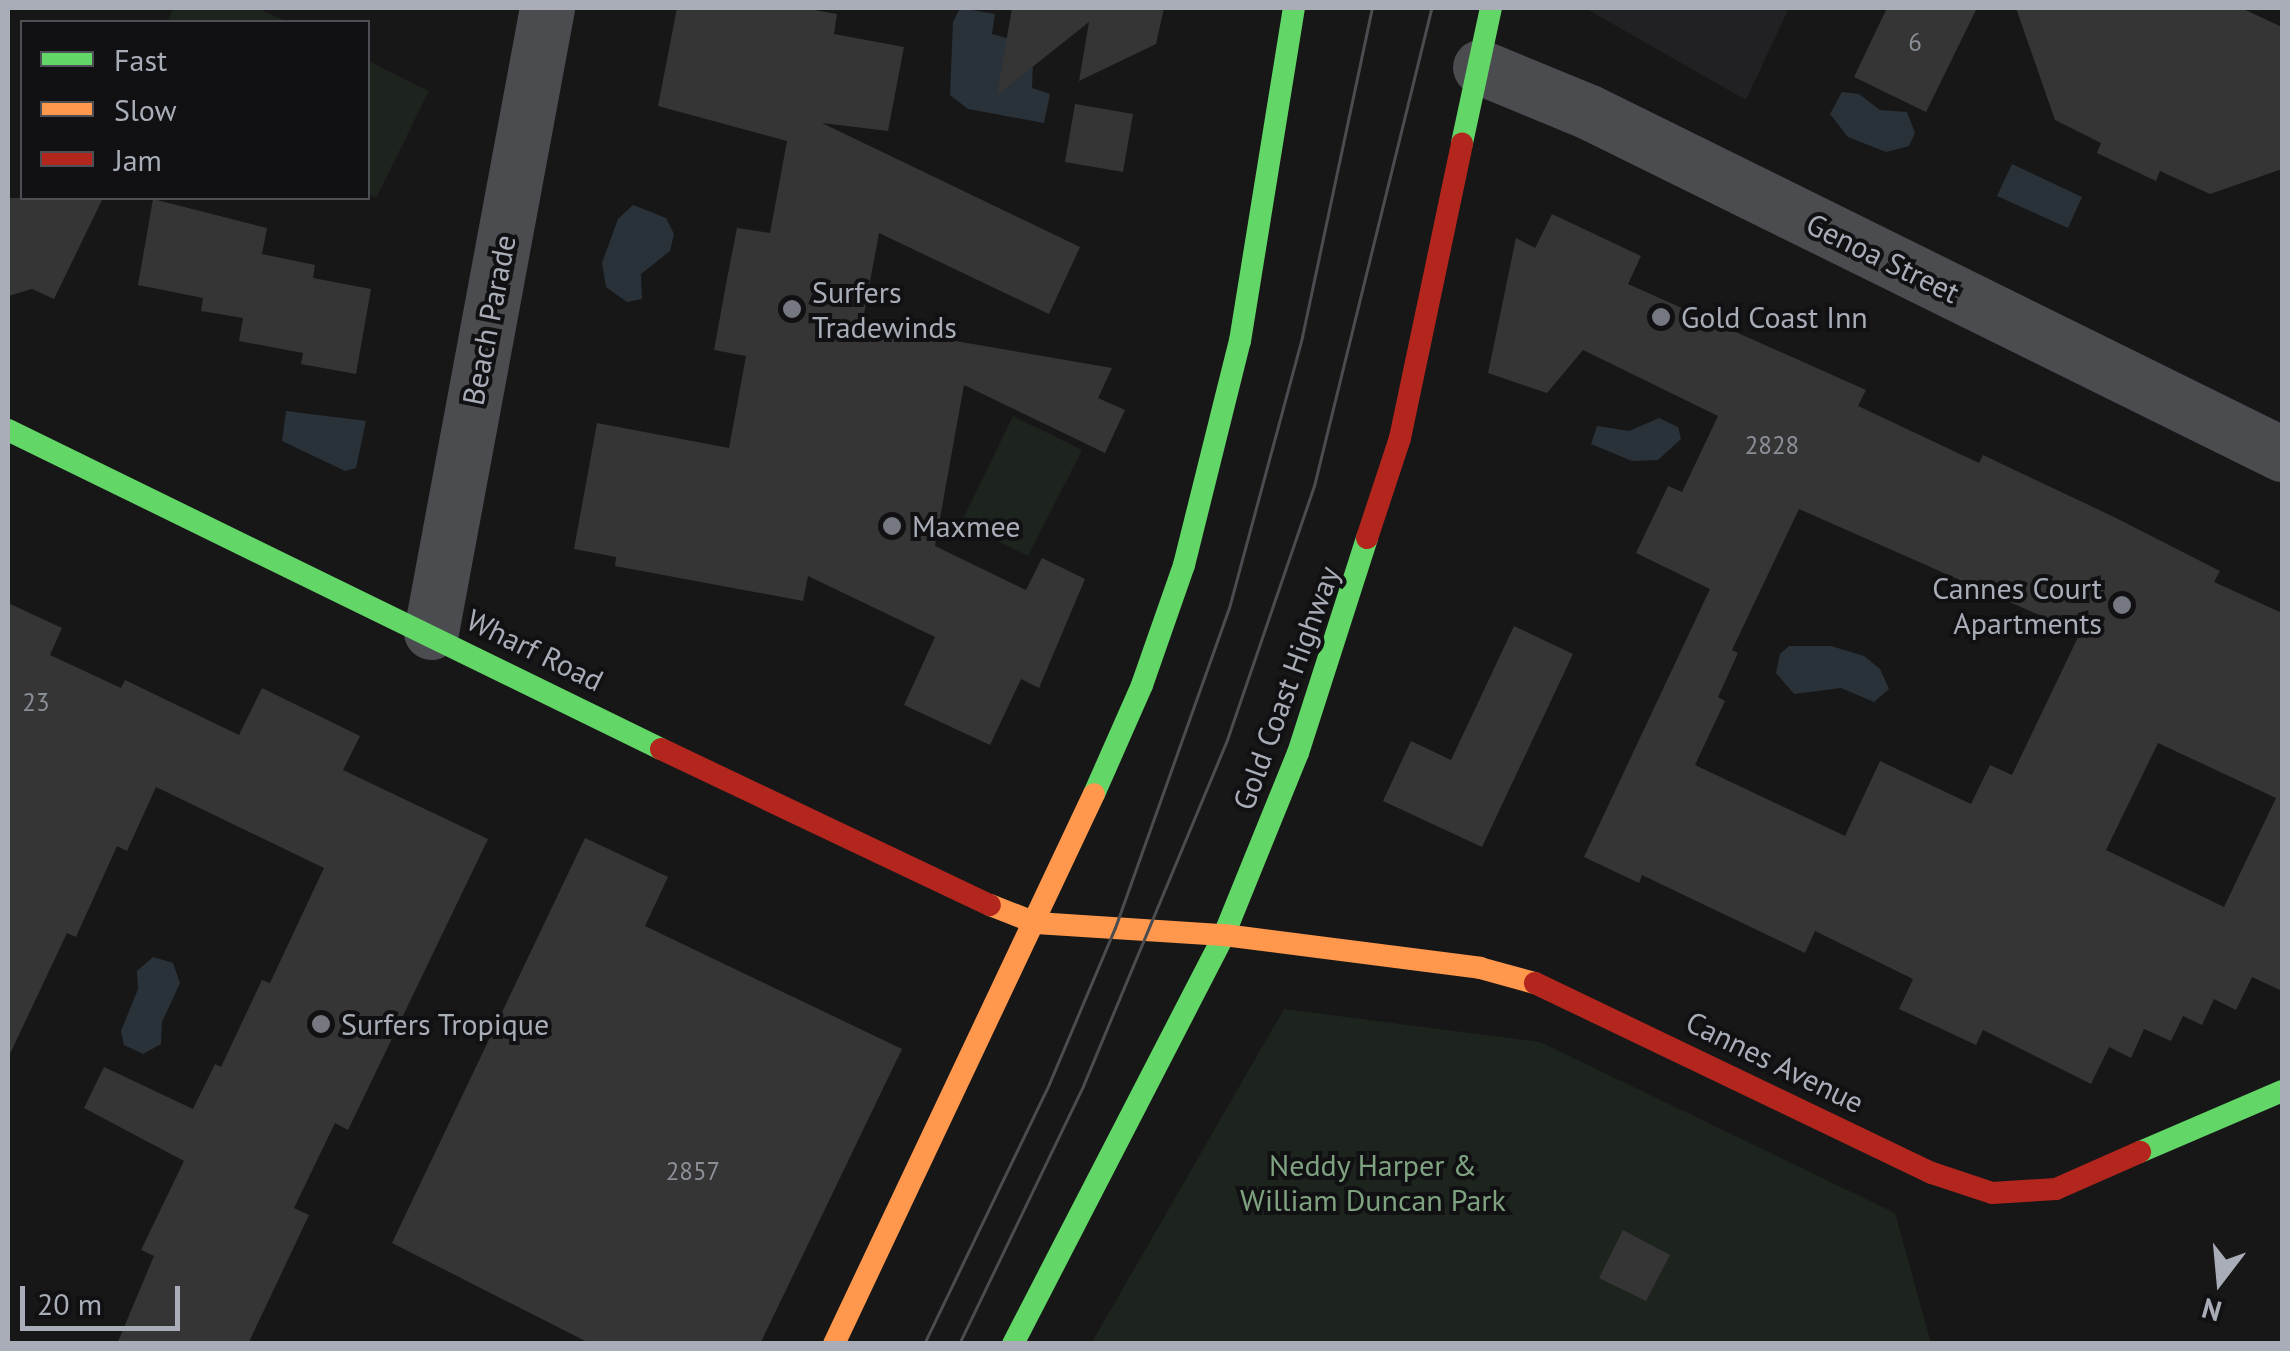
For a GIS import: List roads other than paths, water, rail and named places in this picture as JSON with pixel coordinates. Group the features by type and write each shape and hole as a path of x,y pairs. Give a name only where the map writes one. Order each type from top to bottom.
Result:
{"main road":[{"path":"834,1344 1036,923 1142,685 1184,565 1240,341 1294,8"},
{"name":"Gold Coast Highway","path":"1013,1344 1125,1138 1224,935 1363,564 1405,419 1491,8"},
{"name":"Wharf Road","path":"8,430 430,632 940,885 1036,923 1224,935"},
{"name":"Cannes Avenue","path":"1224,935 1480,968 1532,981 1932,1174 1992,1193 2056,1189 2282,1091"}],"street":[{"name":"Beach Parade","path":"430,632 547,8"},
{"name":"Genoa Street","path":"1480,68 1587,111 2282,454"}],"tram line":[{"path":"924,1344 1049,1084 1115,928 1229,608 1302,337 1372,8"},
{"path":"959,1344 1083,1086 1227,740 1314,486 1431,8"}],"place":[{"name":"Surfers Tradewinds","path":"792,309"},
{"name":"Gold Coast Inn","path":"1661,317"},
{"name":"Maxmee","path":"892,526"},
{"name":"Cannes Court Apartments","path":"2122,605"},
{"name":"Surfers Tropique","path":"321,1024"}],"park label":[{"name":"Neddy Harper & William Duncan Park","path":"1373,1182"}]}
